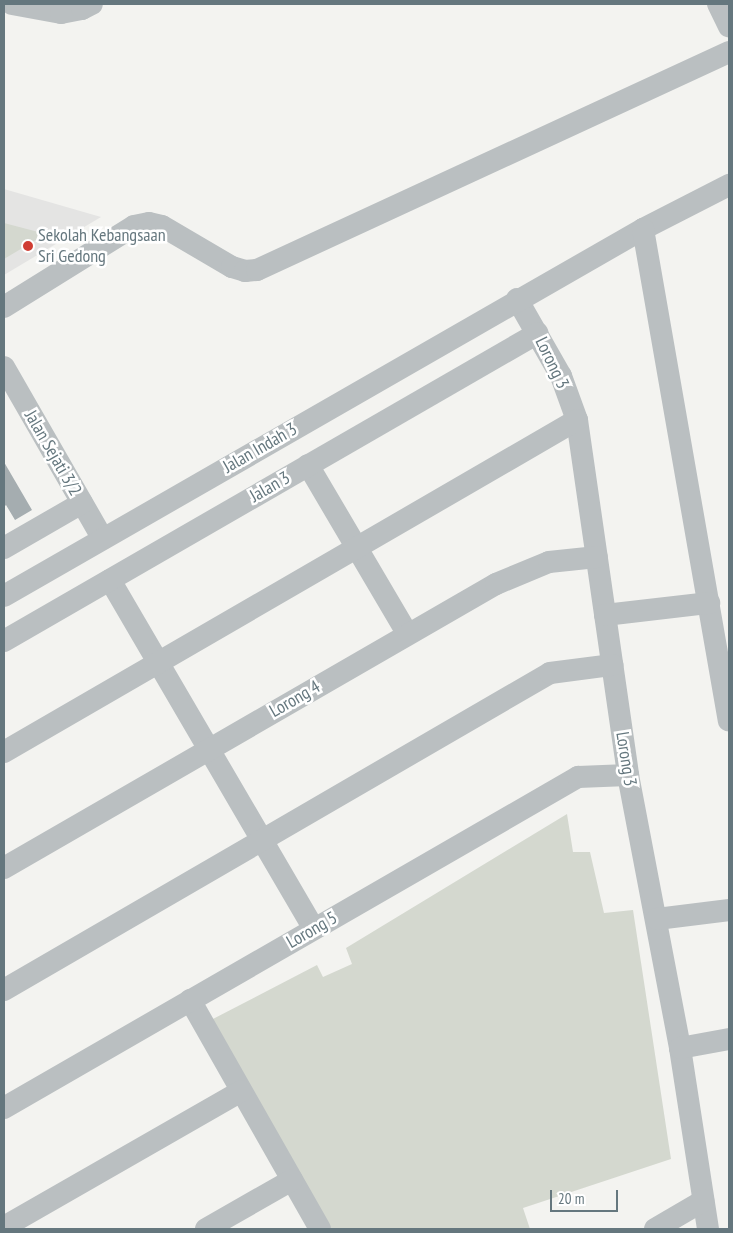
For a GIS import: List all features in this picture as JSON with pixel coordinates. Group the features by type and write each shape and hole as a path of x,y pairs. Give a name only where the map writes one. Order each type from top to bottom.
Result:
{"street":[{"path":"12,4 60,12 82,9 92,4"},
{"path":"718,4 729,27"},
{"path":"4,307 134,226 149,223 162,226 232,267 245,271 257,270 729,52"},
{"name":"Jalan Indah 3","path":"4,596 517,299 643,229 729,185"},
{"path":"643,229 729,721"},
{"name":"Lorong 3","path":"517,299 538,333 560,376 577,420 628,775 657,919 680,1048 708,1229"},
{"name":"Jalan 3","path":"4,642 538,333"},
{"name":"Jalan Sejati 3/2","path":"4,367 103,539"},
{"path":"4,752 577,420"},
{"path":"308,465 407,633"},
{"path":"4,548 82,503"},
{"name":"Lorong 4","path":"4,868 407,633 526,570 549,562 597,556"},
{"path":"110,580 314,929"},
{"path":"605,615 709,603"},
{"path":"4,990 550,673 612,665"},
{"name":"Lorong 5","path":"6,1101 190,1000 578,777 628,775"},
{"path":"657,919 729,910"},
{"path":"190,1000 320,1229"},
{"path":"680,1048 729,1039"},
{"path":"4,1227 241,1091"},
{"path":"206,1229 292,1180"},
{"path":"655,1229 703,1201"}],"shaded area":[{"name":"Sekolah Kebangsaan Sri Gedong","path":"4,189 101,217 4,275"},
{"path":"4,223 46,234 4,259"},
{"path":"567,814 573,852 590,852 604,913 633,910 671,1159 523,1208 530,1229 329,1229 211,1020 317,965 323,977 352,964 346,948"}],"building":[{"path":"4,462 32,510 15,520 6,505 4,507"}],"place":[{"name":"Sekolah Kebangsaan Sri Gedong","path":"28,246"}]}
